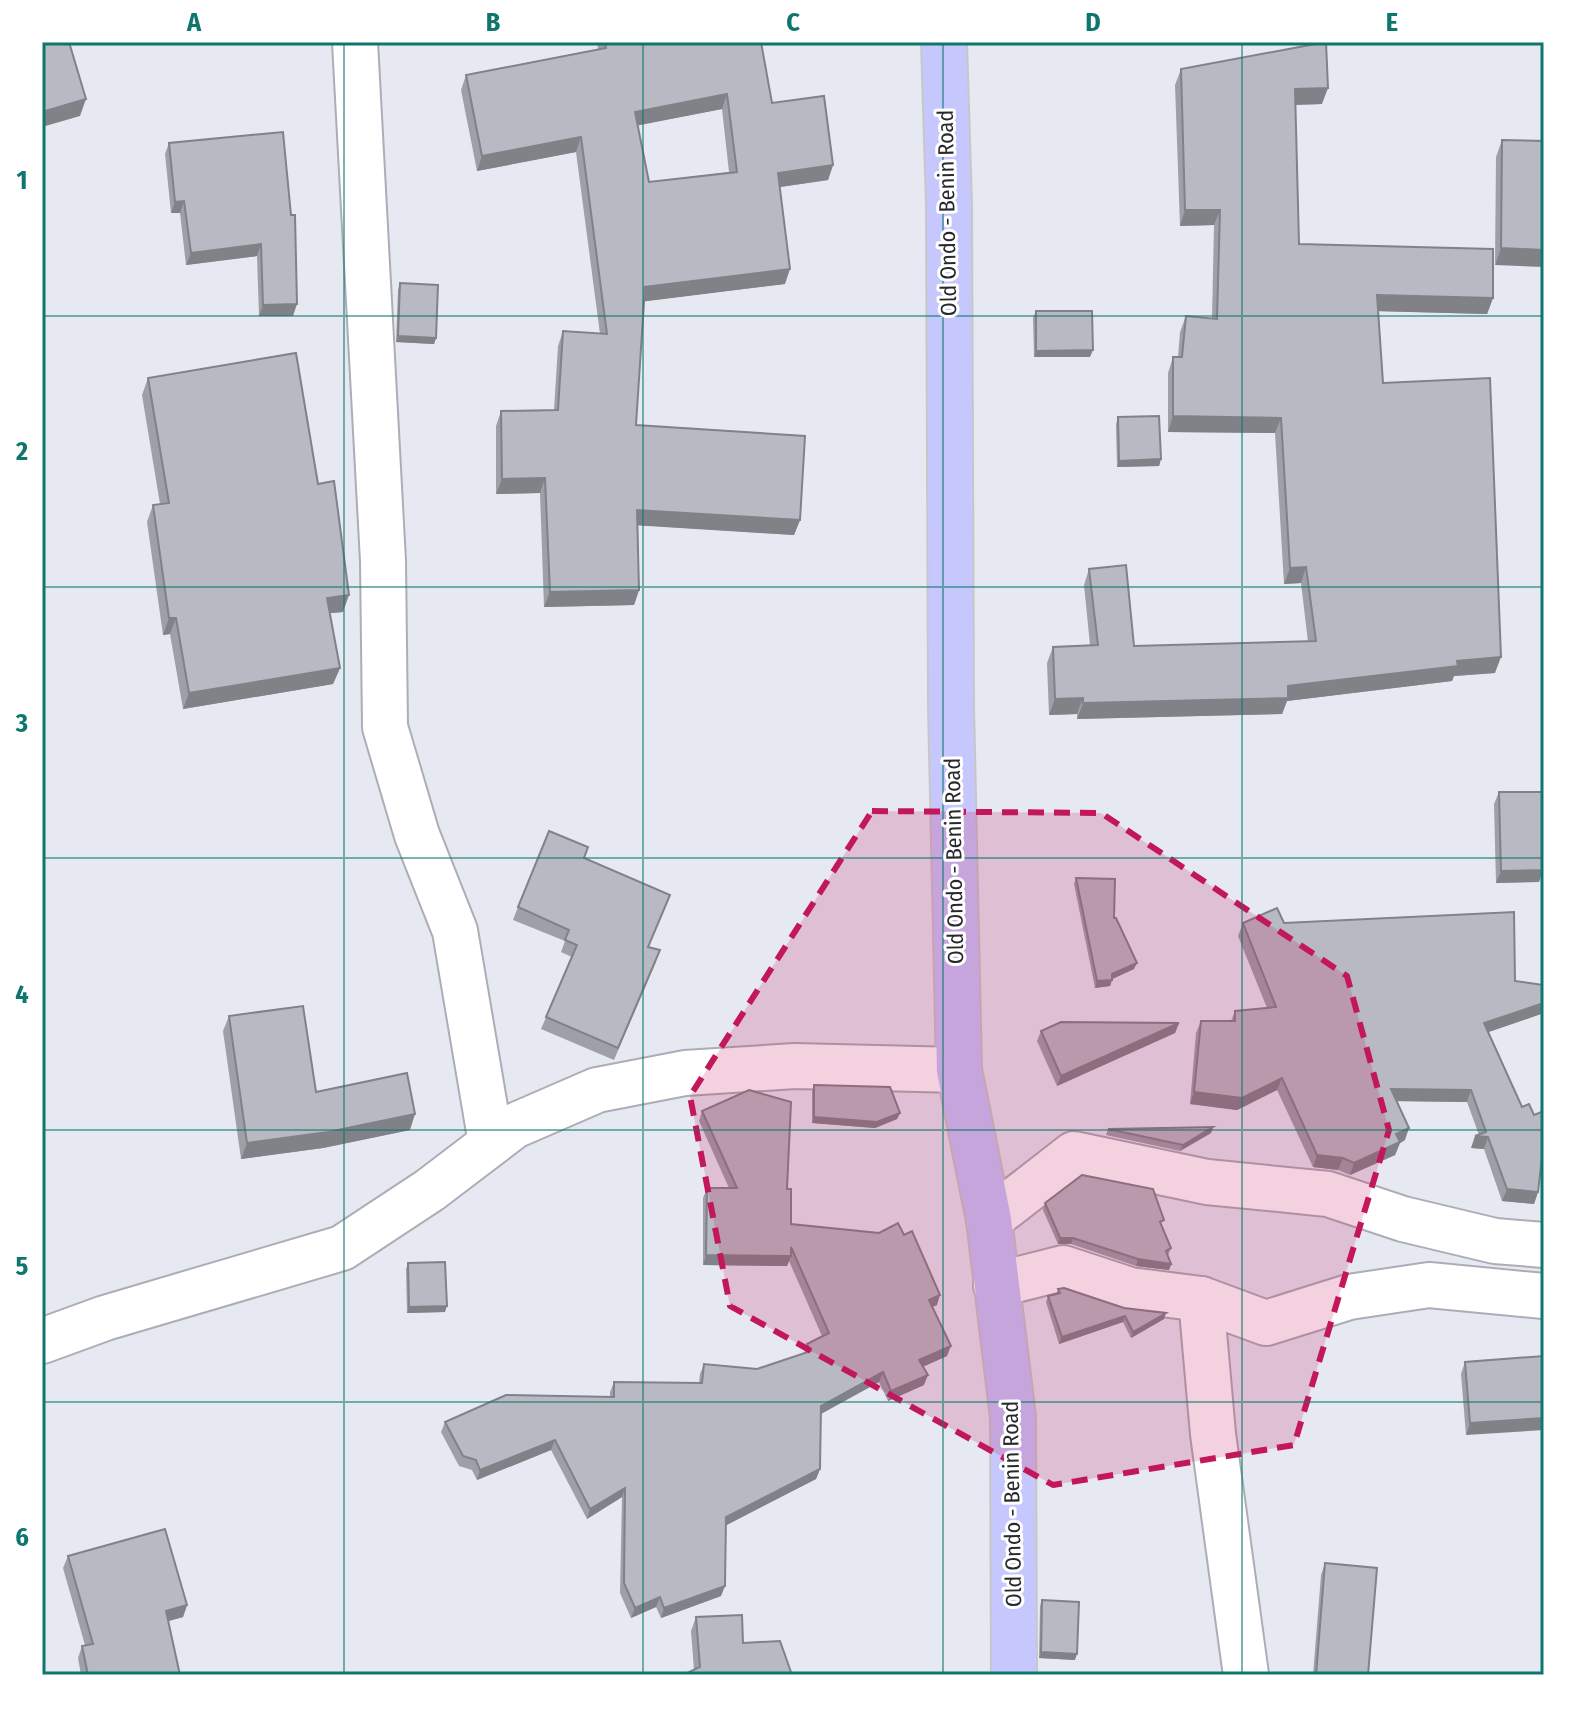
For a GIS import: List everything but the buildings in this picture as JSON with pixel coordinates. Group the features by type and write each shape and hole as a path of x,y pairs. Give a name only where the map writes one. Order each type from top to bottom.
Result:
{"main road":[{"name":"Old Ondo - Benin Road","path":"944,42 949,205 951,706 959,1070 989,1220 1013,1417 1014,1675"}],"street":[{"path":"355,42 383,561 385,727 417,835 455,931 491,1143"},
{"path":"42,1341 105,1318 342,1248 430,1190 514,1126 597,1090 685,1073 795,1066 959,1070"},
{"path":"989,1220 1074,1154 1207,1182 1328,1194 1403,1219 1495,1241 1544,1245"},
{"path":"996,1285 1063,1268 1130,1290 1201,1299 1266,1323 1349,1297 1429,1285 1544,1296"},
{"path":"1201,1299 1213,1434 1246,1675"}],"highlighted area":[{"path":"872,811 1101,813 1347,976 1389,1130 1294,1445 1053,1485 730,1306 690,1096"}]}
